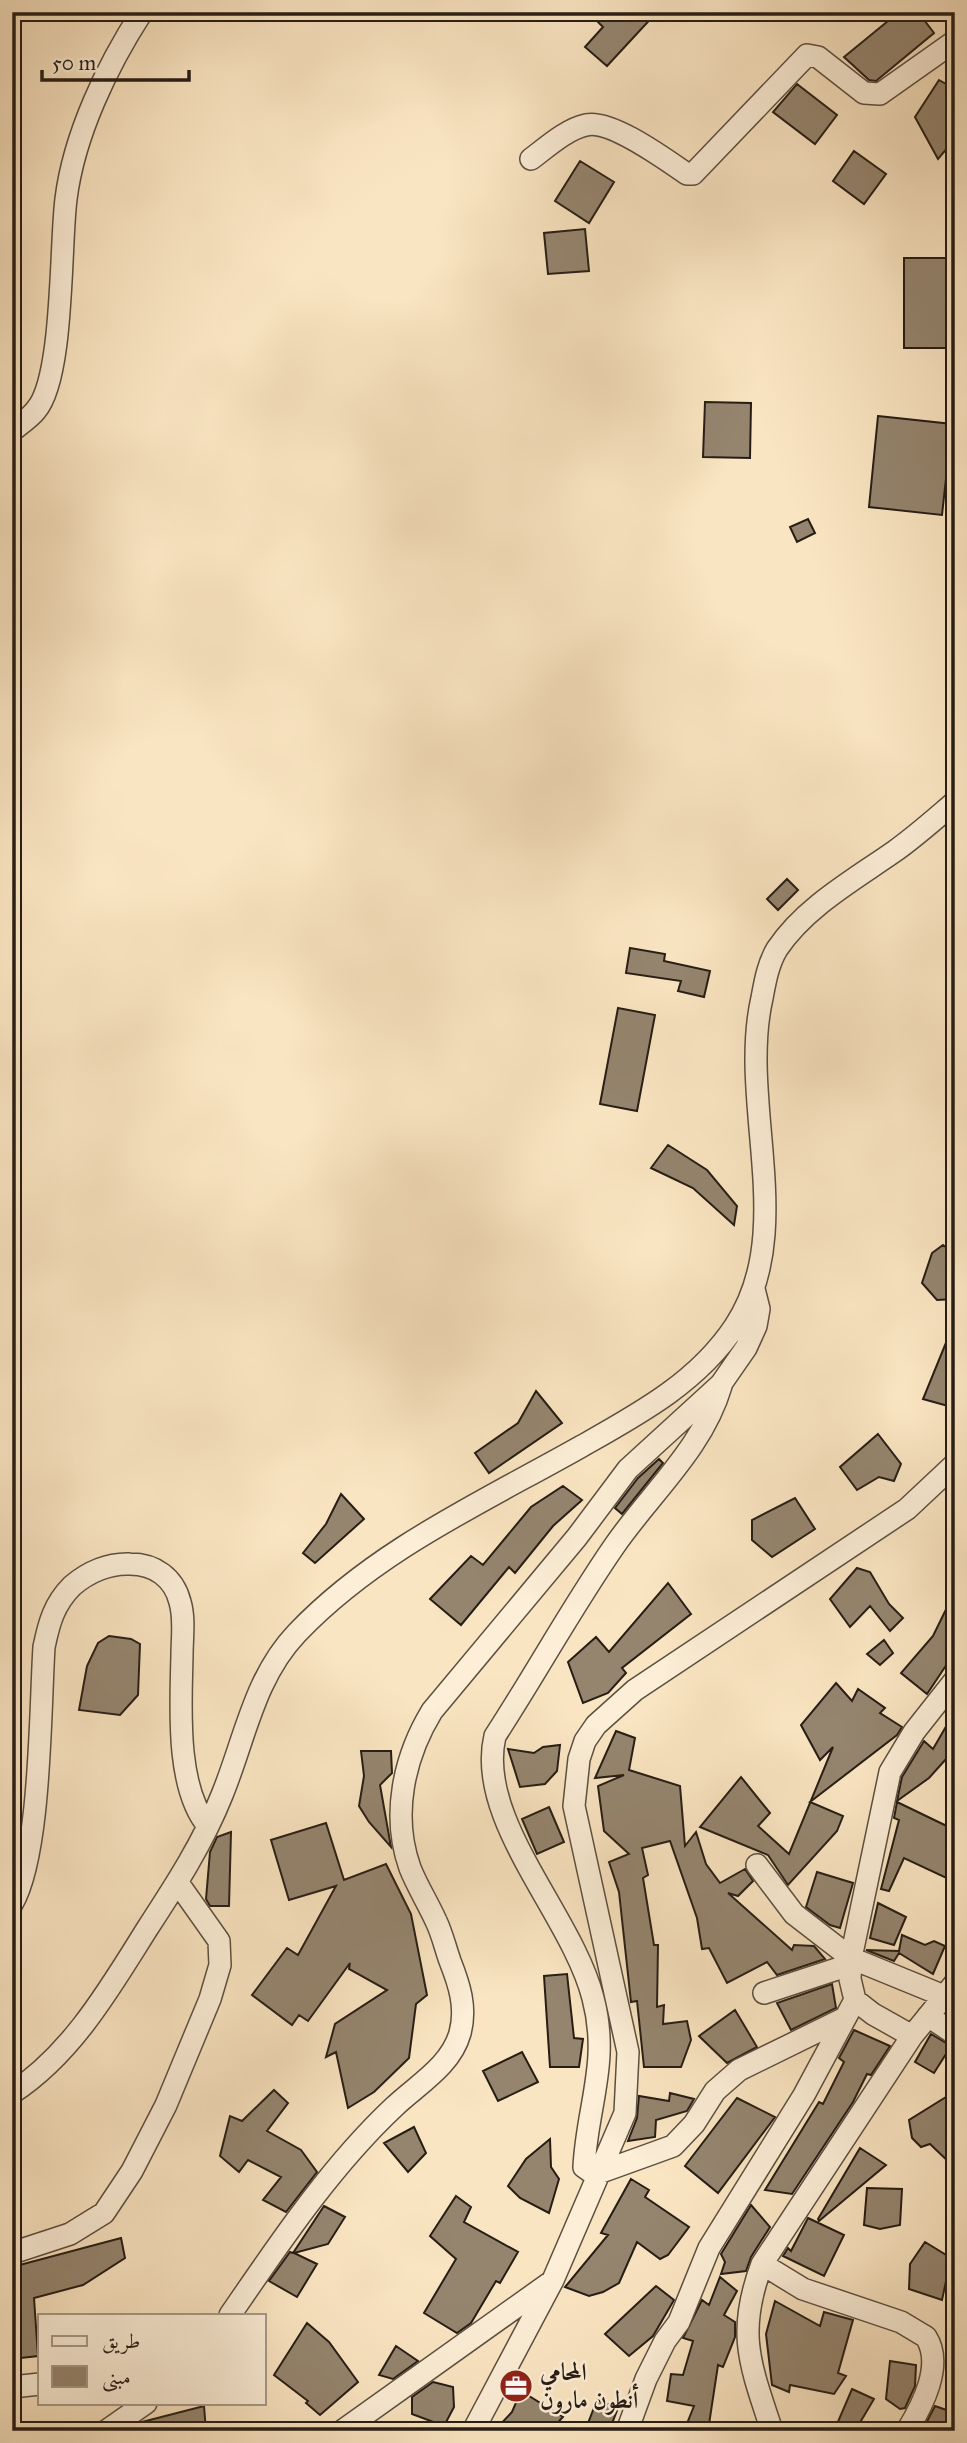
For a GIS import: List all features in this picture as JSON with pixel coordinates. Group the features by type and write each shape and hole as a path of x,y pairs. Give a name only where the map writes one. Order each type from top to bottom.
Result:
{"street":[{"path":"12,431 38,409 49,383 59,313 66,198 84,130 113,56 142,12"},
{"path":"531,159 575,129 595,124 620,133 687,174 693,174 807,55 818,57 864,93 872,95 880,94 955,41"},
{"path":"12,2093 60,2054 126,1965 178,1883 222,1797 249,1714 268,1673 296,1633 351,1581 445,1522 543,1470 660,1399 701,1367 737,1323 754,1289 765,1207 754,1054 757,1021 775,953 806,918 836,892 913,837 955,802"},
{"path":"230,2314 340,2167 394,2107 443,2063 460,2033 463,2011 460,1987 437,1923 410,1866 406,1843 403,1782 410,1750 422,1726 577,1537 628,1469 721,1384 746,1348 755,1326 759,1309 754,1289"},
{"path":"721,1384 710,1420 633,1519 573,1609 495,1736 490,1756 493,1782 510,1832 582,1960 594,2000 600,2035 599,2068 584,2164 587,2171 601,2172 673,2146 694,2124 715,2091 739,2070 850,2009 873,2014 912,2036"},
{"path":"660,1399 677,1423"},
{"path":"473,2431 553,2280 625,2113 628,2052 574,1806 579,1759 584,1741 596,1725 635,1690 897,1516 955,1464"},
{"path":"12,1904 26,1875 48,1624 53,1609 65,1594 88,1574 114,1565 141,1564 163,1574 175,1590 183,1618 183,1747 188,1782 208,1826"},
{"path":"631,2428 646,2379 679,2322 709,2248 804,2095 850,2009 850,1961 892,1763 955,1679"},
{"path":"757,1865 794,1914 850,1961 950,1989 912,2036 762,2264 750,2300 746,2334 752,2368 772,2431"},
{"path":"12,2253 70,2234 104,2213 132,2172 166,2105 210,1999 220,1965 219,1941 178,1883"},
{"path":"764,1993 850,1961"},
{"path":"928,2016 955,2034"},
{"path":"762,2264 803,2290 901,2322 926,2337 933,2362 928,2388 907,2431"},
{"path":"342,2431 553,2280"},
{"path":"12,2387 38,2384"},
{"path":"106,2431 145,2404"}],"building":[{"path":"588,12 657,12 607,66 585,47 603,27"},
{"path":"899,12 918,12 934,33 876,81 869,80 844,57"},
{"path":"939,80 955,89 955,139 938,159 915,117"},
{"path":"797,84 837,115 815,144 773,112"},
{"path":"854,151 886,174 864,204 833,181"},
{"path":"580,161 614,182 589,223 555,201"},
{"path":"585,229 589,271 548,274 544,233"},
{"path":"904,258 955,258 955,348 904,348"},
{"path":"705,402 751,403 750,458 703,457"},
{"path":"878,416 952,424 942,515 869,507"},
{"path":"808,519 815,533 797,542 790,527"},
{"path":"787,879 798,890 778,910 767,899"},
{"path":"630,948 665,954 664,961 710,971 704,997 678,991 681,981 626,973"},
{"path":"618,1008 655,1015 637,1111 600,1104"},
{"path":"668,1145 707,1170 737,1206 734,1225 693,1188 651,1168"},
{"path":"943,1245 955,1254 955,1299 937,1300 922,1283 932,1253"},
{"path":"955,1323 955,1408 923,1399"},
{"path":"536,1391 562,1423 489,1473 475,1453 518,1423"},
{"path":"878,1434 901,1464 894,1481 879,1477 857,1490 840,1467"},
{"path":"659,1459 663,1463 622,1514 615,1508 638,1478"},
{"path":"563,1486 582,1500 553,1526 515,1573 509,1567 461,1625 430,1599 471,1556 483,1565 531,1507"},
{"path":"341,1494 364,1519 315,1563 303,1553 326,1524"},
{"path":"795,1498 815,1529 772,1557 752,1540 752,1520"},
{"path":"857,1568 870,1572 889,1604 903,1618 890,1631 870,1606 850,1627 830,1599"},
{"path":"668,1583 691,1614 622,1668 626,1673 608,1693 583,1703 568,1662 596,1637 609,1652"},
{"path":"955,1591 955,1652 927,1694 901,1673 933,1636"},
{"path":"109,1636 131,1639 140,1644 138,1695 120,1715 79,1710 87,1666 98,1643"},
{"path":"884,1640 893,1653 880,1665 867,1654"},
{"path":"836,1683 852,1701 858,1689 885,1708 880,1713 902,1727 897,1735 811,1802 833,1747 820,1760 801,1725"},
{"path":"955,1711 955,1749 929,1778 897,1801 902,1777 924,1741 933,1749"},
{"path":"616,1731 635,1738 629,1770 680,1786 685,1846 696,1832 706,1864 720,1883 745,1869 753,1881 738,1896 728,1893 792,1950 794,1945 814,1946 825,1959 777,1975 767,1962 727,1983 709,1948 702,1949 697,1918 670,1841 642,1848 648,1875 643,1878 654,1945 658,1945 657,2007 664,2005 663,2024 687,2021 691,2040 681,2067 644,2067 637,2001 631,2002 619,1892 609,1862 629,1854 604,1831 598,1786 624,1775 595,1778"},
{"path":"560,1745 557,1771 545,1784 520,1787 508,1749 534,1753 543,1747"},
{"path":"361,1751 391,1751 392,1773 380,1785 391,1847 359,1806 364,1776"},
{"path":"741,1777 770,1813 758,1826 789,1854 810,1802 843,1816 837,1831 788,1885 768,1855 700,1827"},
{"path":"897,1802 955,1830 955,1882 904,1858 889,1891 881,1889 899,1820 894,1818"},
{"path":"549,1807 564,1842 537,1854 522,1819"},
{"path":"326,1823 344,1880 386,1864 411,1914 427,1995 416,2004 409,2058 374,2092 348,2108 336,2052 326,2057 335,2024 387,1990 349,1969 350,1963 308,2021 299,2015 292,2025 252,1995 287,1948 298,1955 336,1886 289,1900 271,1840"},
{"path":"231,1832 229,1906 210,1906 206,1899 210,1852 217,1837"},
{"path":"817,1872 853,1883 840,1928 830,1925 806,1907"},
{"path":"878,1903 906,1917 894,1945 870,1938"},
{"path":"902,1935 925,1945 934,1941 945,1946 933,1974 899,1953 894,1961 866,1950 899,1951"},
{"path":"567,1974 574,2038 583,2039 579,2067 550,2067 544,1976"},
{"path":"832,1984 836,2008 791,2030 777,2003"},
{"path":"735,2010 757,2047 727,2063 699,2036"},
{"path":"854,2030 890,2046 871,2075 867,2074 853,2102 792,2194 765,2190 819,2102 823,2104 844,2062 839,2058"},
{"path":"931,2034 951,2046 934,2073 915,2062"},
{"path":"522,2052 538,2082 498,2101 483,2071"},
{"path":"274,2090 288,2103 267,2131 301,2150 317,2172 286,2212 263,2200 281,2177 248,2160 239,2172 220,2156 230,2116 242,2121"},
{"path":"670,2093 694,2099 687,2111 656,2120 655,2137 628,2141 637,2118 639,2096 669,2101"},
{"path":"946,2097 955,2108 955,2168 930,2144 921,2147 912,2138 909,2120"},
{"path":"737,2098 775,2117 718,2193 685,2166"},
{"path":"414,2127 426,2153 408,2172 384,2143"},
{"path":"550,2139 551,2167 559,2179 549,2213 520,2198 508,2186 526,2159"},
{"path":"860,2148 886,2165 819,2221 818,2219"},
{"path":"631,2179 649,2190 645,2197 689,2227 668,2255 660,2259 637,2242 619,2283 603,2292 589,2296 565,2287 608,2235 601,2233"},
{"path":"867,2188 902,2189 900,2225 880,2229 864,2225"},
{"path":"456,2196 471,2207 464,2222 518,2252 500,2283 496,2281 471,2323 457,2333 424,2313 456,2259 430,2236"},
{"path":"751,2205 770,2227 751,2257 746,2271 721,2274 725,2262 721,2254"},
{"path":"324,2206 345,2217 328,2244 294,2253 317,2264 297,2297 269,2281 290,2252 293,2253"},
{"path":"808,2218 844,2235 824,2276 783,2256 788,2248 791,2251"},
{"path":"121,2238 125,2258 83,2285 34,2298 38,2356 12,2359 12,2267"},
{"path":"925,2242 951,2258 942,2300 909,2289 910,2264"},
{"path":"720,2277 737,2291 724,2315 735,2322 735,2337 723,2367 718,2365 708,2431 684,2431 694,2406 667,2401 671,2374 683,2375 693,2341 683,2338 702,2300 709,2305"},
{"path":"656,2286 674,2300 653,2336 629,2356 605,2334"},
{"path":"775,2301 820,2326 824,2312 853,2320 838,2373 846,2376 834,2394 790,2385 789,2392 772,2385 766,2334"},
{"path":"307,2323 329,2342 358,2382 320,2415 306,2403 308,2401 274,2375"},
{"path":"396,2346 418,2361 393,2379 379,2375"},
{"path":"890,2361 916,2365 915,2386 905,2408 900,2409 886,2399"},
{"path":"433,2382 453,2387 454,2407 444,2426 412,2414 412,2397"},
{"path":"852,2389 874,2399 855,2431 834,2431"},
{"path":"521,2391 563,2417 550,2431 494,2431 512,2412"},
{"path":"597,2400 618,2408 609,2431 585,2431"},
{"path":"204,2406 206,2431 130,2431 142,2422"},
{"path":"935,2406 955,2413 955,2431 922,2431"}],"place":[{"name":"المحامي أنطون مارون","path":"516,2386"}]}
